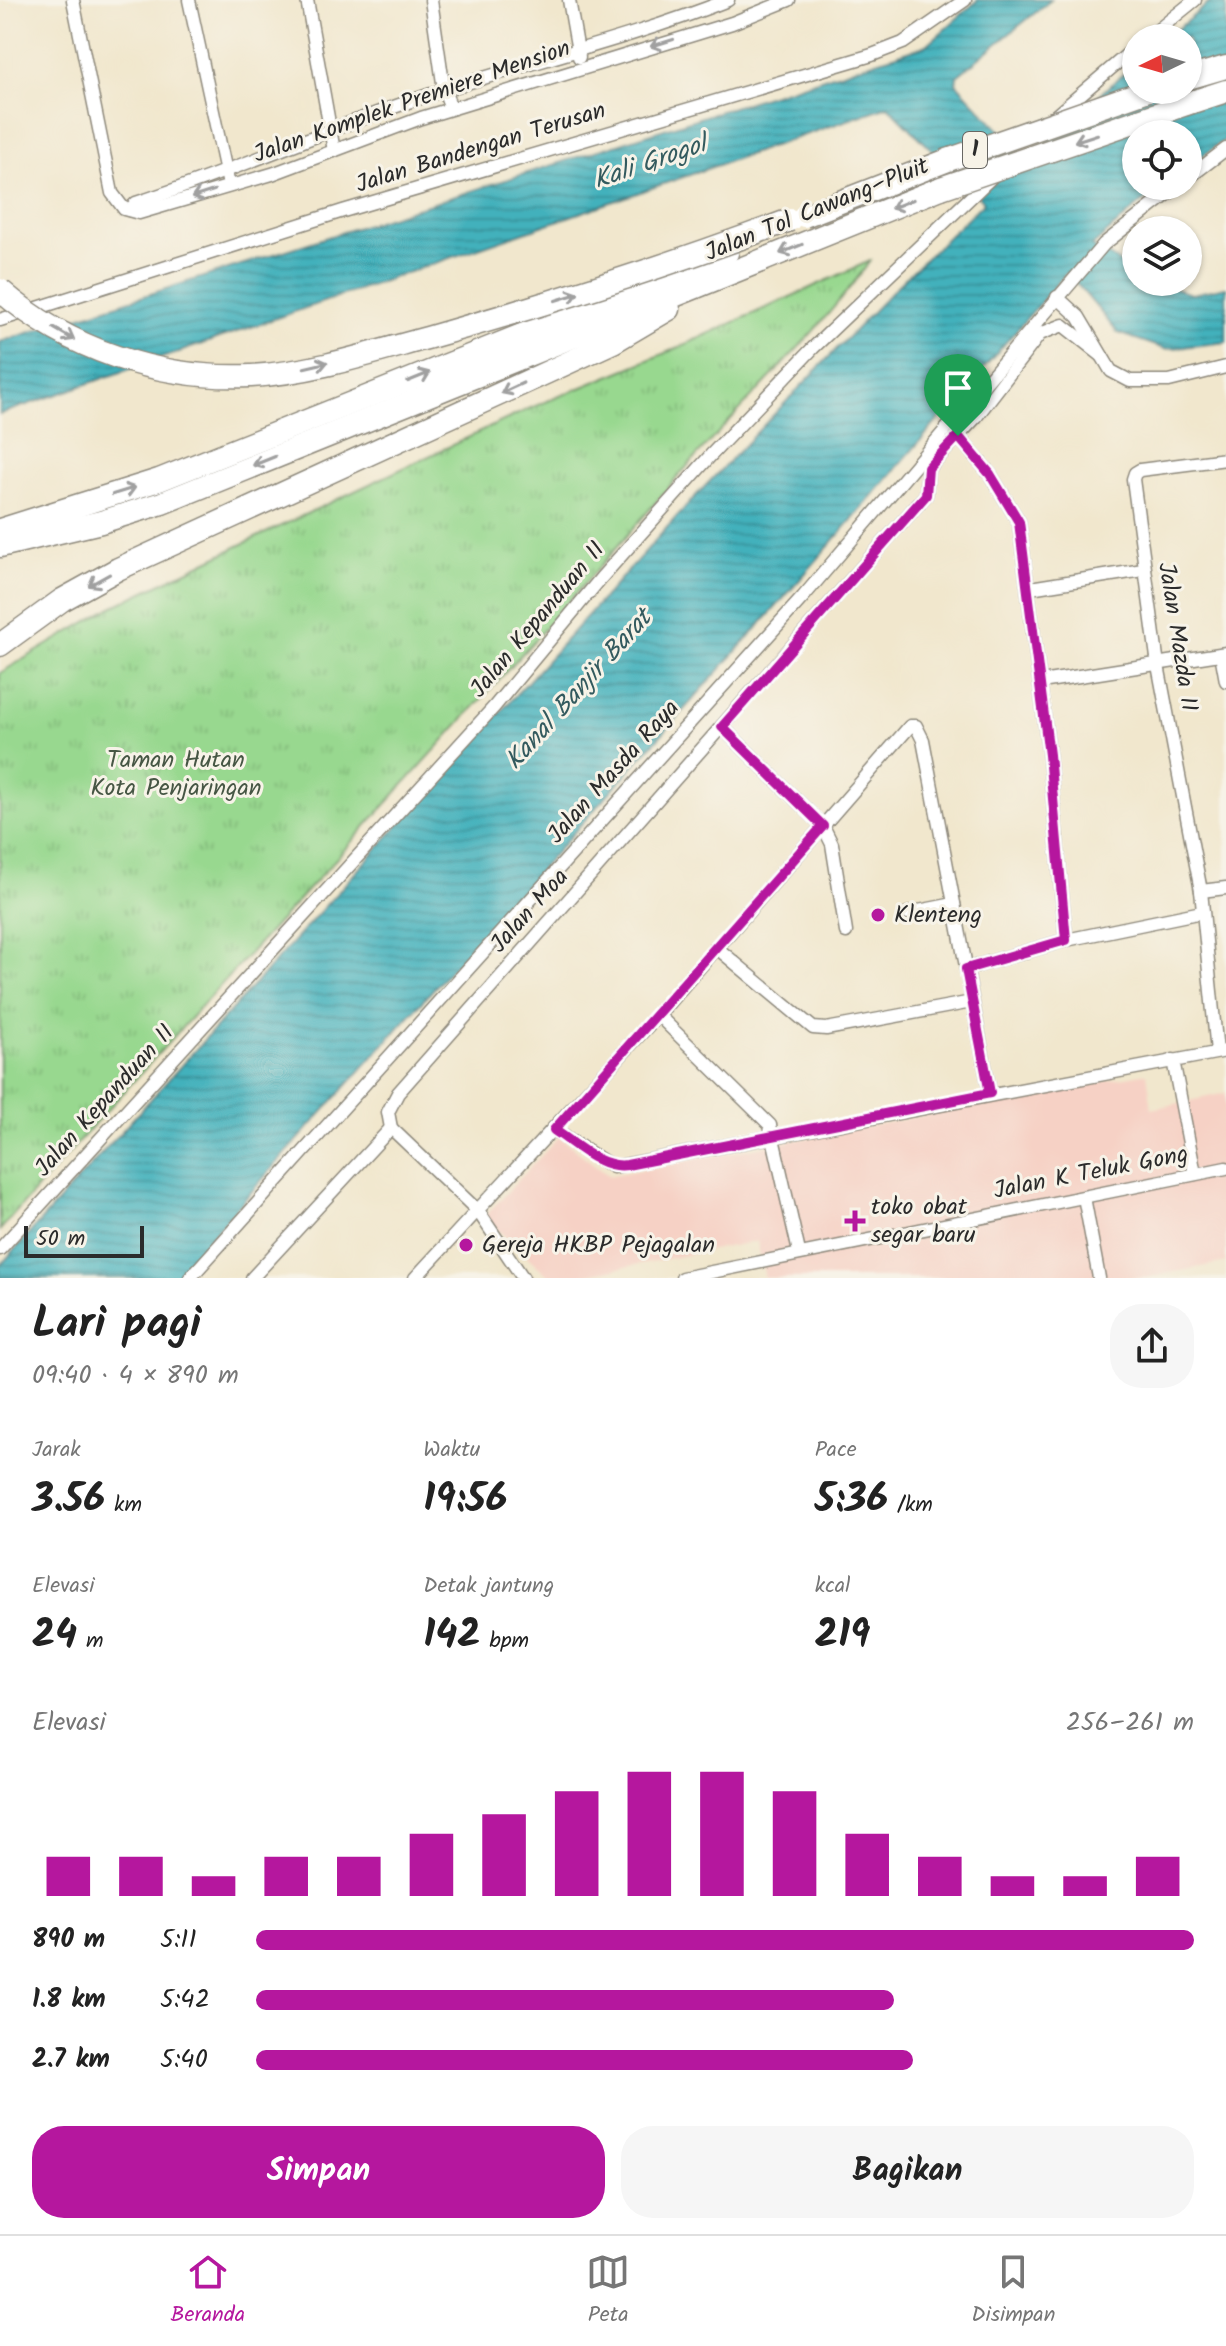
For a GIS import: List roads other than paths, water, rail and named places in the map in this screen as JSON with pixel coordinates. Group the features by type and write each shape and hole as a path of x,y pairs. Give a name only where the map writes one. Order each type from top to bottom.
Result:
{"highway":[{"path":"1202,74 1226,67"},
{"name":"Jalan Tol Cawang–Pluit","path":"0,546 101,522 162,503 941,188 1226,91"},
{"name":"Jalan Tol Cawang–Pluit","path":"803,216 948,160 1122,99"},
{"path":"0,290 26,312 92,350 193,374 251,376 290,371 390,348 511,314 659,270 803,216"},
{"path":"0,530 159,480 754,243 803,216"},
{"path":"0,645 62,600 118,569 613,342 658,318 700,286"}],"street":[{"name":"Jalan Komplek Premiere Mension","path":"73,0 112,193 135,209 228,179 334,151 451,108 707,30 789,0"},
{"path":"189,0 228,179"},
{"path":"307,0 334,151"},
{"path":"431,0 444,90 451,108"},
{"path":"569,0 582,68"},
{"name":"Jalan Komplek Premiere Mension","path":"228,179 328,131 444,90 577,53 700,5 728,0"},
{"name":"Jalan Bandengan Terusan","path":"0,320 343,211 872,55 903,43 965,0"},
{"path":"1165,24 1195,0"},
{"path":"700,5 707,30"},
{"name":"Jalan Kepanduan II","path":"0,1249 494,707 601,578 711,455 813,348 1084,89 1122,58"},
{"path":"1202,167 1226,149"},
{"name":"Jalan Masda Raya","path":"190,1278 803,597 1104,244 1160,200"},
{"path":"1060,293 1079,317 1111,371 1130,381 1149,383 1195,377 1226,367"},
{"name":"Jalan Moa","path":"252,1278 391,1128 388,1112 398,1093 926,495 928,468 1046,331 1063,325 1101,355"},
{"path":"958,436 1011,505 1019,522 1041,682 1066,940"},
{"name":"Jalan Mazda II","path":"1222,1052 1201,891 1143,570 1133,479 1140,470 1226,459"},
{"path":"1030,588 1143,570"},
{"path":"1041,682 1224,654 1226,681"},
{"path":"415,1278 658,1015 906,728 916,726 923,740 990,1093"},
{"path":"722,727 823,826 832,844 846,932"},
{"path":"1201,891 1226,888"},
{"path":"908,913 954,904"},
{"path":"966,969 1066,940 1202,912"},
{"path":"717,948 813,1028 826,1029 972,1002"},
{"path":"658,1015 751,1105 775,1135 799,1252"},
{"path":"554,1130 613,1167 990,1093 1222,1052"},
{"path":"1173,1060 1195,1174"},
{"path":"391,1128 478,1211 523,1278"},
{"name":"Jalan K Teluk Gong","path":"682,1278 1226,1168"},
{"path":"1084,1197 1099,1278"},
{"path":"744,1264 746,1278"}],"water":[{"path":"978,0 1051,0 957,76 956,83 1026,158 1122,75 1122,104 1202,104 1202,24 1183,24 1213,0 1226,0 1226,139 1202,156 1202,120 1122,120 1122,200 1145,200 1126,216 1122,216 1122,220 1092,246 1122,264 1122,296 1202,296 1202,292 1226,287 1226,342 1165,349 1118,333 1067,272 776,607 174,1278 0,1278 0,1266 691,501 897,286 984,202 888,106 0,414 0,342 927,45"}],"place":[{"name":"Klenteng","path":"878,915"},
{"name":"toko obat segar baru","path":"855,1221"},
{"name":"Gereja HKBP Pejagalan","path":"466,1245"}],"water label":[{"name":"Kali Grogol","path":"650,163"},
{"name":"Kanal Banjir Barat","path":"579,690"}],"park label":[{"name":"Taman Hutan Kota Penjaringan","path":"176,774"}]}
